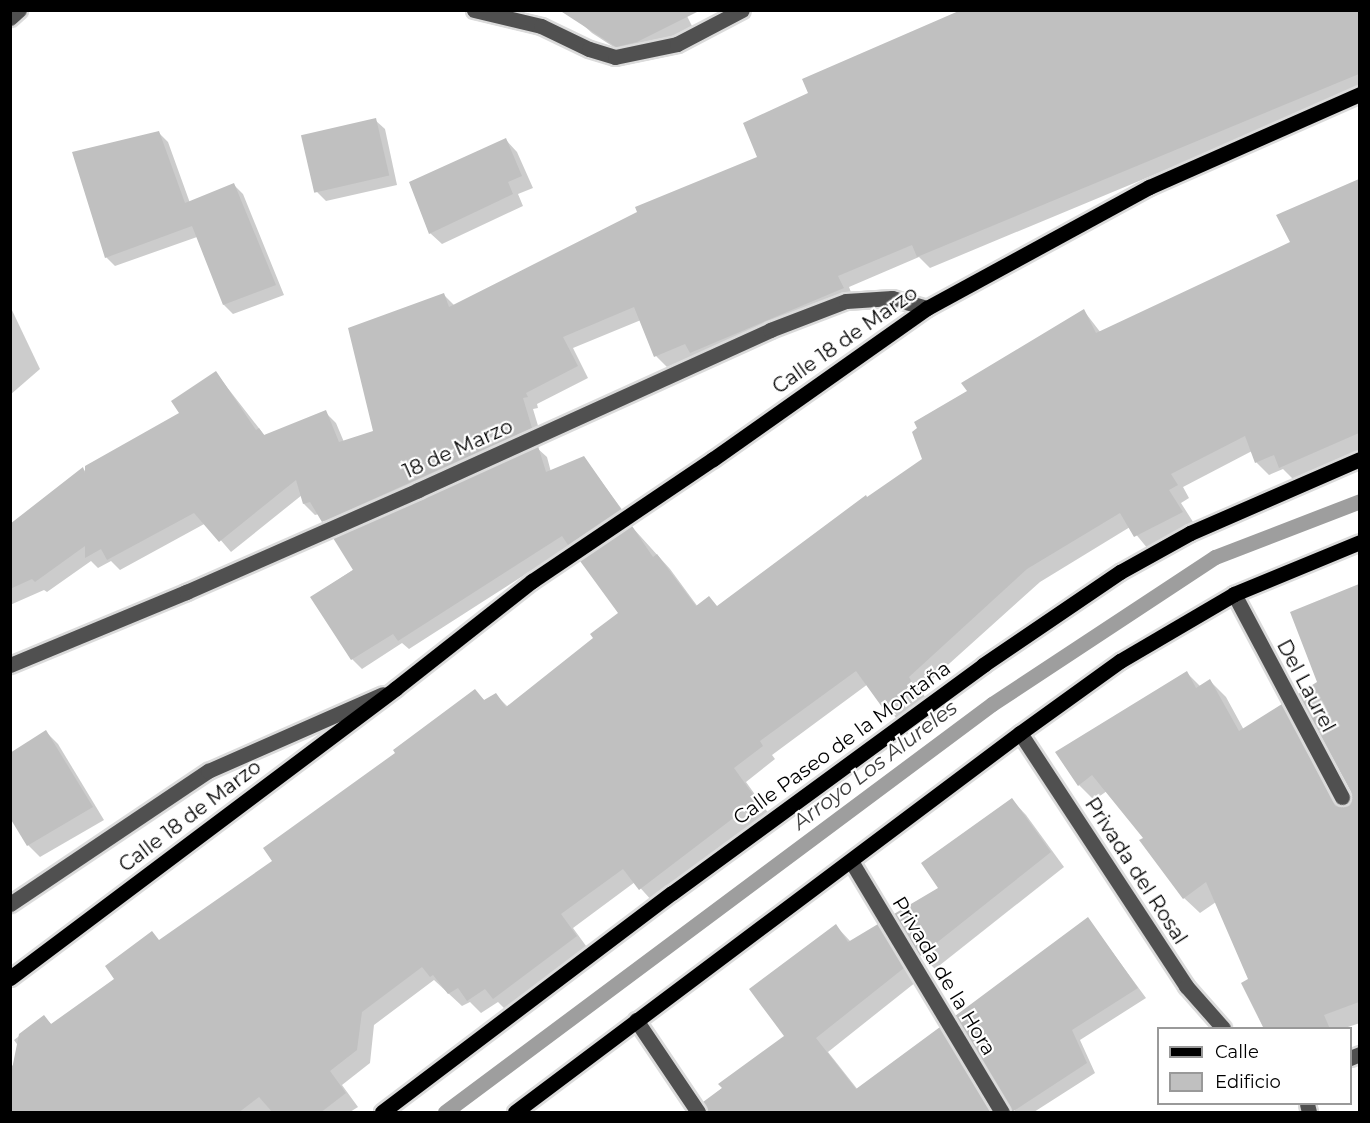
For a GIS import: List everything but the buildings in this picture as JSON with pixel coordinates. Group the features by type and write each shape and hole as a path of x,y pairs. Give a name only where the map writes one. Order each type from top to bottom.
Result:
{"main road":[{"name":"Calle 18 de Marzo","path":"10,978 396,688 532,580 713,459 927,308 1149,187 1359,94"},
{"name":"Calle Paseo de la Montaña","path":"382,1113 672,893 983,664 1120,572 1190,533 1359,459"},
{"path":"515,1113 1020,733 1120,661 1234,594 1359,542"}],"street":[{"path":"10,18 20,10"},
{"path":"474,10 541,26 589,49 615,57 677,45 742,10"},
{"name":"18 de Marzo","path":"10,665 186,592 376,509 770,330 846,301 892,298 927,308"},
{"name":"Del Laurel","path":"1234,594 1342,797"},
{"name":"Calle 18 de Marzo","path":"10,904 208,771 396,688"},
{"name":"Privada del Rosal","path":"1020,733 1186,986 1220,1027"},
{"name":"Privada de la Hora","path":"850,861 1002,1113"},
{"path":"636,1020 698,1113"}],"waterway":[{"name":"Arroyo Los Alureles","path":"445,1112 992,704 1215,557 1360,501"}]}
